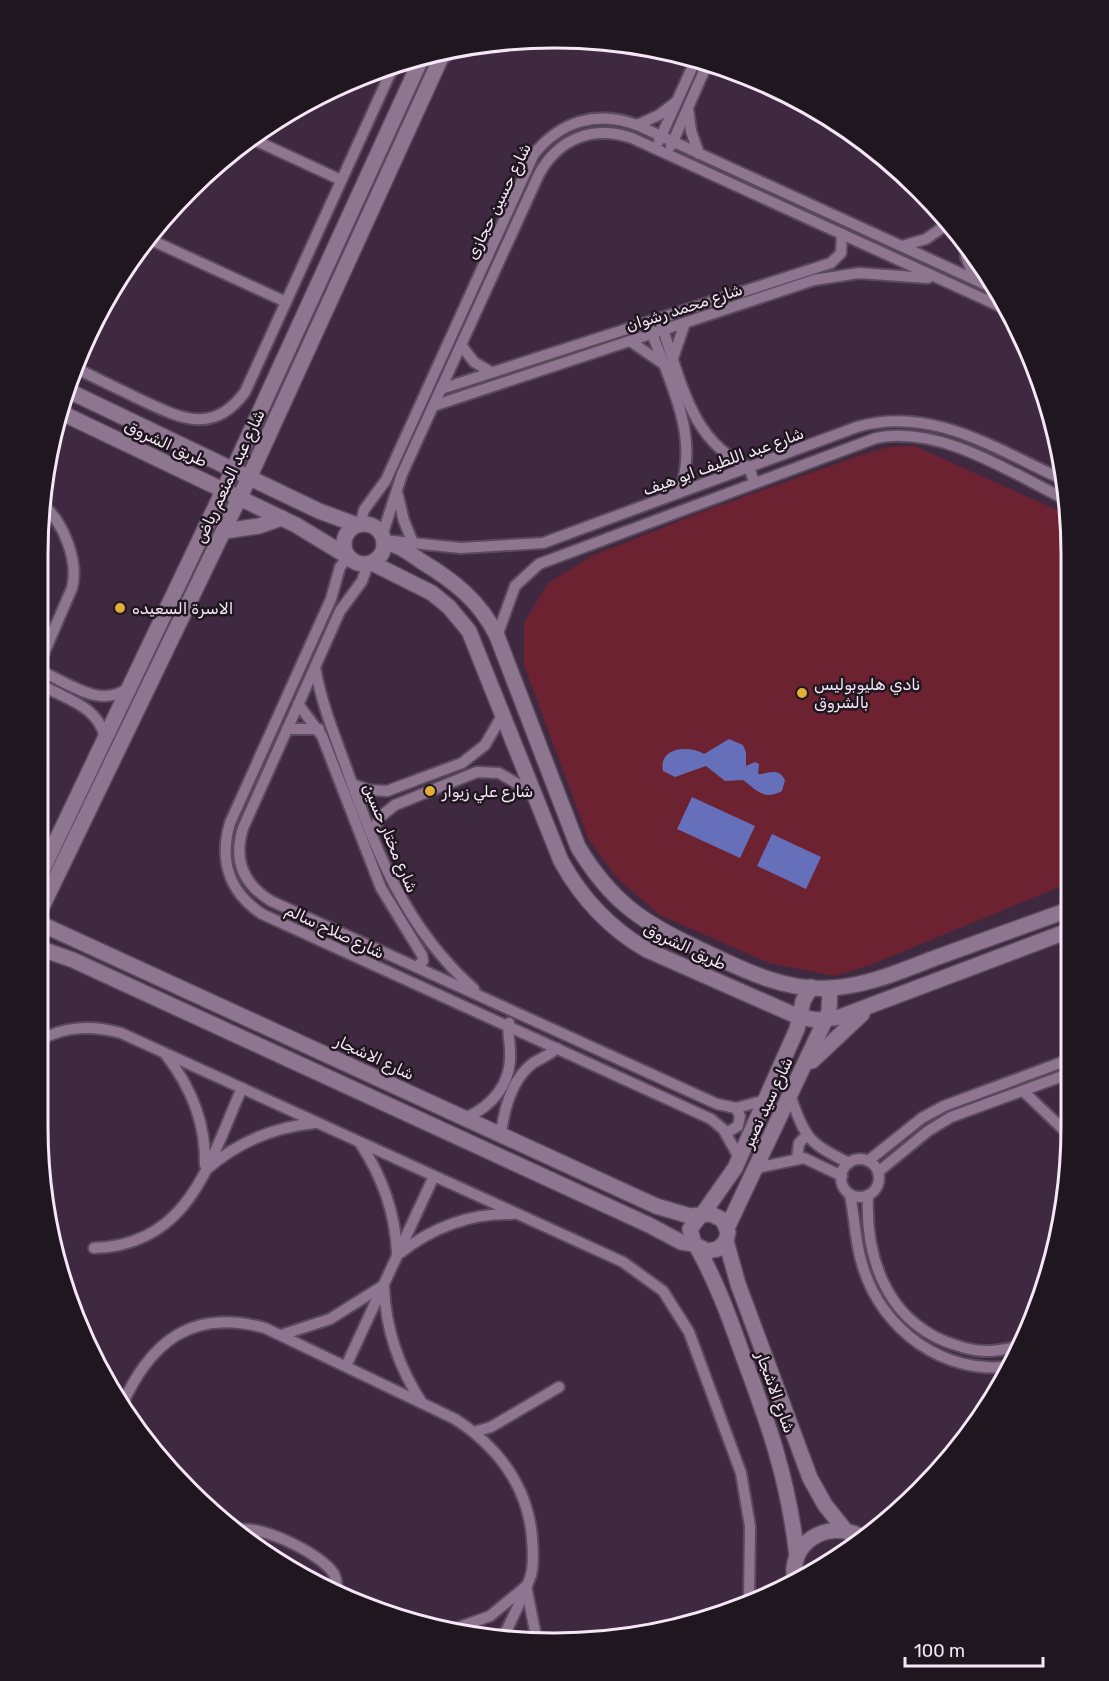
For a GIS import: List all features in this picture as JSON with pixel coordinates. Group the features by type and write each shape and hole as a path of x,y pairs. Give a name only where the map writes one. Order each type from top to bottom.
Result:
{"street":[{"name":"شارع عبد المنعم رياض","path":"48,894 225,531 438,62"},
{"name":"شارع عبد المنعم رياض","path":"48,858 224,490 418,67"},
{"path":"656,149 678,99 700,69"},
{"path":"667,154 702,70"},
{"path":"83,371 179,418 211,418 231,408 245,392 389,76"},
{"path":"637,125 659,115 678,99"},
{"path":"688,107 691,131 699,154"},
{"name":"شارع حسين حجازى","path":"358,525 364,510 386,480 534,154 554,133 580,120 609,118 637,125 982,283"},
{"name":"شارع حسين حجازى","path":"383,539 396,487 539,174 555,151 578,136 605,132 619,134 994,304"},
{"path":"260,143 341,180"},
{"path":"344,227 359,234"},
{"path":"901,246 926,239 941,228"},
{"name":"شارع محمد رشوان","path":"439,392 491,372 831,263 841,253 842,234"},
{"path":"156,242 286,302"},
{"path":"971,267 979,282 978,296"},
{"name":"شارع محمد رشوان","path":"433,406 792,287 837,276 871,273 905,274 950,284"},
{"path":"659,318 701,430 722,453 748,467 754,483"},
{"path":"647,322 687,435 688,464 680,493"},
{"path":"673,358 684,323"},
{"path":"630,341 662,363"},
{"path":"461,345 474,362 491,372"},
{"path":"427,390 439,392"},
{"name":"طريق الشروق","path":"74,394 319,511 358,525"},
{"name":"طريق الشروق","path":"67,416 282,518 348,556"},
{"name":"شارع عبد اللطيف ابو هيف","path":"383,539 461,548 543,543 871,423 907,420 949,428 1055,476"},
{"name":"شارع عبد اللطيف ابو هيف","path":"497,636 515,585 538,564 864,442 888,436 914,435 951,444 1058,496"},
{"path":"396,487 400,510 413,543"},
{"path":"48,644 75,576 59,523 50,513"},
{"path":"225,531 259,526 282,518"},
{"path":"358,525 373,526 383,539 381,554 370,563 357,563 348,556 345,538 358,525"},
{"name":"طريق الشروق","path":"383,539 401,548 461,588 480,608 497,636 578,847 593,873 613,896 636,916 658,930 739,968 773,980 830,988 872,981 1061,913"},
{"path":"532,544 533,556 538,564"},
{"name":"شارع صلاح سالم","path":"348,556 340,567 331,599 230,823 224,852 231,881 239,894 262,914 711,1119 726,1133 740,1159"},
{"name":"طريق الشروق","path":"370,563 432,593 458,617 477,646 561,861 575,886 605,920 629,939 799,1017 826,1020 874,1005 1061,934"},
{"name":"شارع صلاح سالم","path":"370,563 363,581 344,604 239,842 238,857 245,877 259,894 271,901 717,1104 736,1108"},
{"path":"147,650 162,657"},
{"name":"شارع مختار حسين","path":"315,667 321,698 392,885 418,926 448,964 483,998"},
{"path":"48,674 100,697 113,697 129,687"},
{"path":"48,692 93,713 101,724 103,741 116,753"},
{"name":"شارع مختار حسين","path":"298,704 318,729 371,867 392,908 423,957 422,964 417,967"},
{"path":"352,784 369,790 387,791 462,763 485,745 503,714"},
{"path":"287,729 318,729"},
{"path":"371,834 380,818 395,805 477,772 499,773 534,793"},
{"path":"544,817 564,808"},
{"name":"شارع الاشجار","path":"48,927 656,1206 700,1216"},
{"path":"48,951 73,960 394,1107 658,1229 681,1242 713,1251 726,1234 719,1217 711,1214 700,1216 690,1229 696,1246"},
{"name":"شارع سيد نصير","path":"700,1216 730,1178 740,1159 797,1029 802,1001 811,987"},
{"name":"شارع سيد نصير","path":"726,1234 826,1020 829,1012 830,988"},
{"path":"799,1077 841,1031 874,1005"},
{"path":"465,1118 487,1106 507,1078 511,1053 508,1026 515,1012"},
{"path":"48,1037 66,1029 103,1028 121,1033 638,1270 663,1291 682,1317 741,1473 750,1526 749,1594"},
{"path":"501,1134 504,1112 516,1082 533,1064 557,1048"},
{"path":"165,1053 183,1079 196,1108 204,1139 204,1171"},
{"path":"868,1161 912,1126 944,1106 1061,1063"},
{"path":"1010,1348 988,1351 971,1349 938,1338 910,1319 888,1292 874,1261 868,1223 868,1196 876,1188 878,1172 939,1123 1061,1077"},
{"path":"94,1248 130,1244 163,1228 188,1202 242,1088"},
{"path":"394,1107 402,1089"},
{"path":"1023,1091 1061,1127"},
{"path":"790,1095 806,1136 816,1146 849,1163 868,1161 878,1172"},
{"path":"726,1133 738,1126 740,1116 736,1108 766,1100"},
{"path":"204,1171 229,1151 257,1137 286,1127 317,1123"},
{"path":"797,1158 799,1143 806,1136"},
{"path":"360,1143 376,1168 387,1196 394,1226 397,1255"},
{"path":"757,1168 797,1158 812,1160 842,1176"},
{"path":"849,1163 842,1176 843,1186 850,1194 862,1266 872,1290 892,1320 918,1344 954,1362 993,1369 1000,1368"},
{"path":"346,1366 434,1176"},
{"path":"850,1194 868,1196"},
{"path":"397,1255 424,1236 454,1222 486,1215 517,1214"},
{"name":"شارع الاشجار","path":"726,1234 738,1284 810,1478 825,1506 845,1530"},
{"name":"شارع الاشجار","path":"696,1246 719,1291 771,1430 785,1479 797,1556 795,1572"},
{"path":"281,1335 330,1319 384,1285"},
{"path":"384,1285 387,1321 394,1347 404,1372 422,1403"},
{"path":"125,1395 133,1380 153,1354 166,1342 197,1327 214,1323 248,1323 281,1335 346,1366 422,1403 474,1432 509,1470 524,1501 533,1546 531,1574 506,1631"},
{"path":"474,1432 491,1427 559,1387"},
{"path":"247,1528 263,1532 304,1551 333,1572 337,1584"},
{"path":"797,1556 802,1547 816,1534 845,1530 855,1534"},
{"path":"466,1625 490,1616 526,1586"},
{"path":"526,1586 535,1632"}],"shaded area":[{"name":"نادي هليوبوليس بالشروق","path":"915,446 1059,511 1061,886 870,965 835,976 769,963 660,915 617,878 588,838 524,665 524,623 548,583 592,556 710,509 889,447"}],"water":[{"path":"729,739 743,745 746,752 746,766 755,762 759,764 758,774 776,772 782,776 785,780 782,791 765,795 743,780 725,781 706,766 675,777 663,771 665,757 676,750 691,749 704,754"},
{"path":"692,797 755,826 740,858 677,829"},
{"path":"772,834 821,857 806,889 757,866"}],"place":[{"name":"الاسرة السعيده","path":"120,608"},
{"name":"نادي هليوبوليس بالشروق","path":"802,693"},
{"name":"شارع علي زيوار","path":"430,791"}]}
